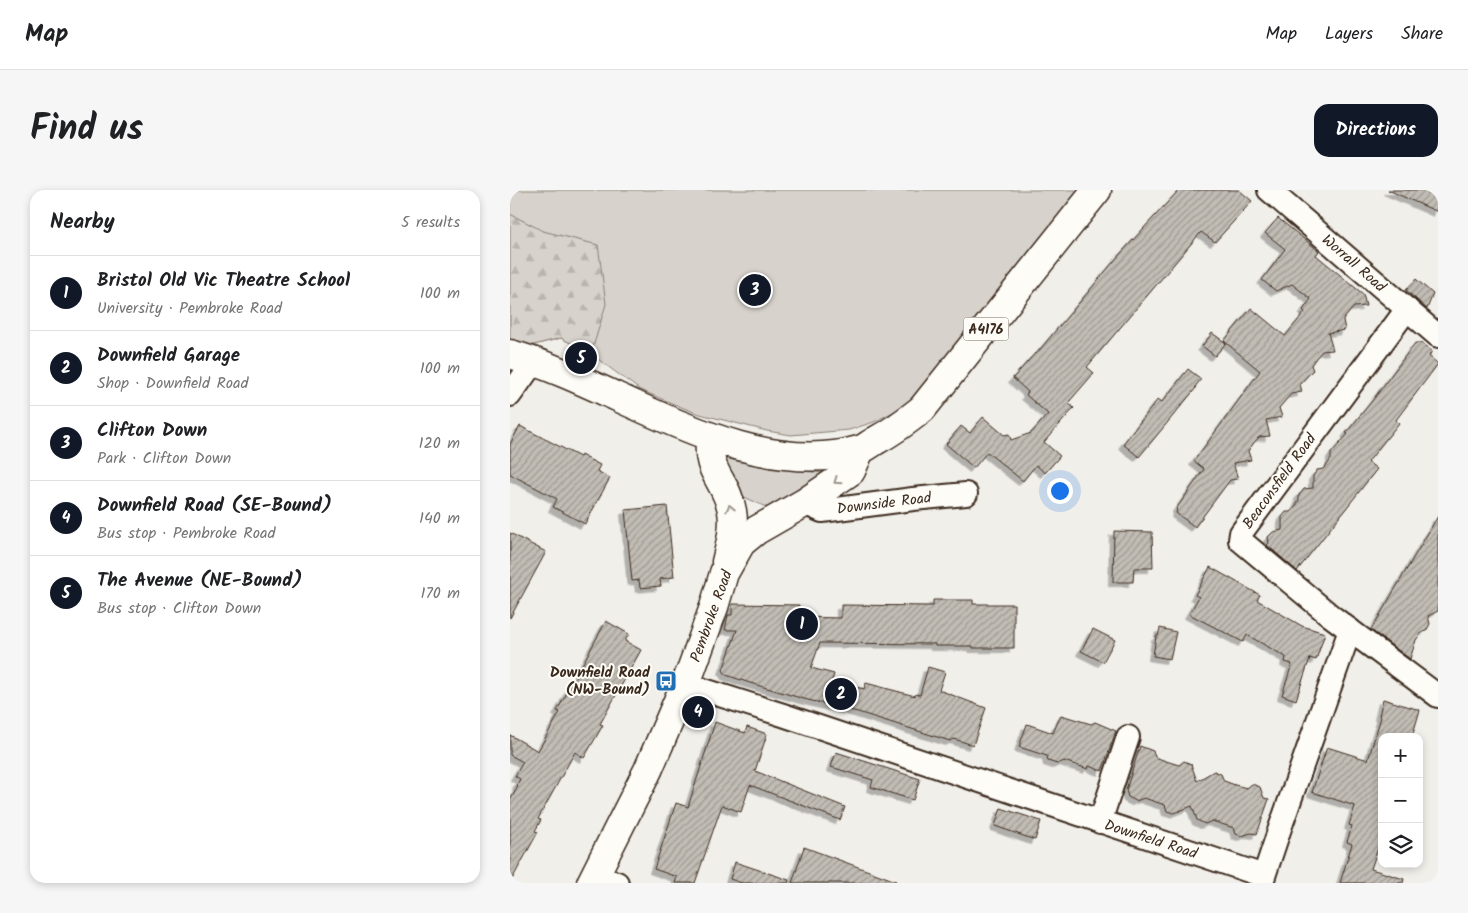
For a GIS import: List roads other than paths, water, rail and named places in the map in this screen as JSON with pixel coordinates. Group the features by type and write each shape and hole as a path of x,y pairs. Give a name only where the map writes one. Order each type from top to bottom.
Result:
{"main road":[{"name":"A4176","path":"522,357 712,437 765,453 813,458 860,450 895,430 922,409 1097,190"},
{"path":"712,437 709,459 724,489 732,512 732,535 724,573"},
{"name":"Pembroke Road","path":"601,881 685,684 714,607 724,573 741,542 851,471 860,450"}],"street":[{"name":"Worrall Road","path":"1269,190 1438,336"},
{"name":"Beaconsfield Road","path":"1350,630 1240,540 1240,533 1407,309"},
{"path":"510,395 522,357"},
{"name":"Downside Road","path":"804,503 822,511 966,494"},
{"path":"1350,630 1436,690"},
{"name":"Downfield Road","path":"685,684 1264,876 1350,630"},
{"path":"1100,822 1128,737"}],"place":[{"name":"Clifton Down","path":"755,290"},
{"name":"The Avenue (NE-Bound)","path":"581,358"},
{"name":"Bristol Old Vic Theatre School","path":"802,624"},
{"name":"Downfield Road (NW-Bound)","path":"666,681"},
{"name":"Downfield Garage","path":"841,694"},
{"name":"Downfield Road (SE-Bound)","path":"698,712"}]}
